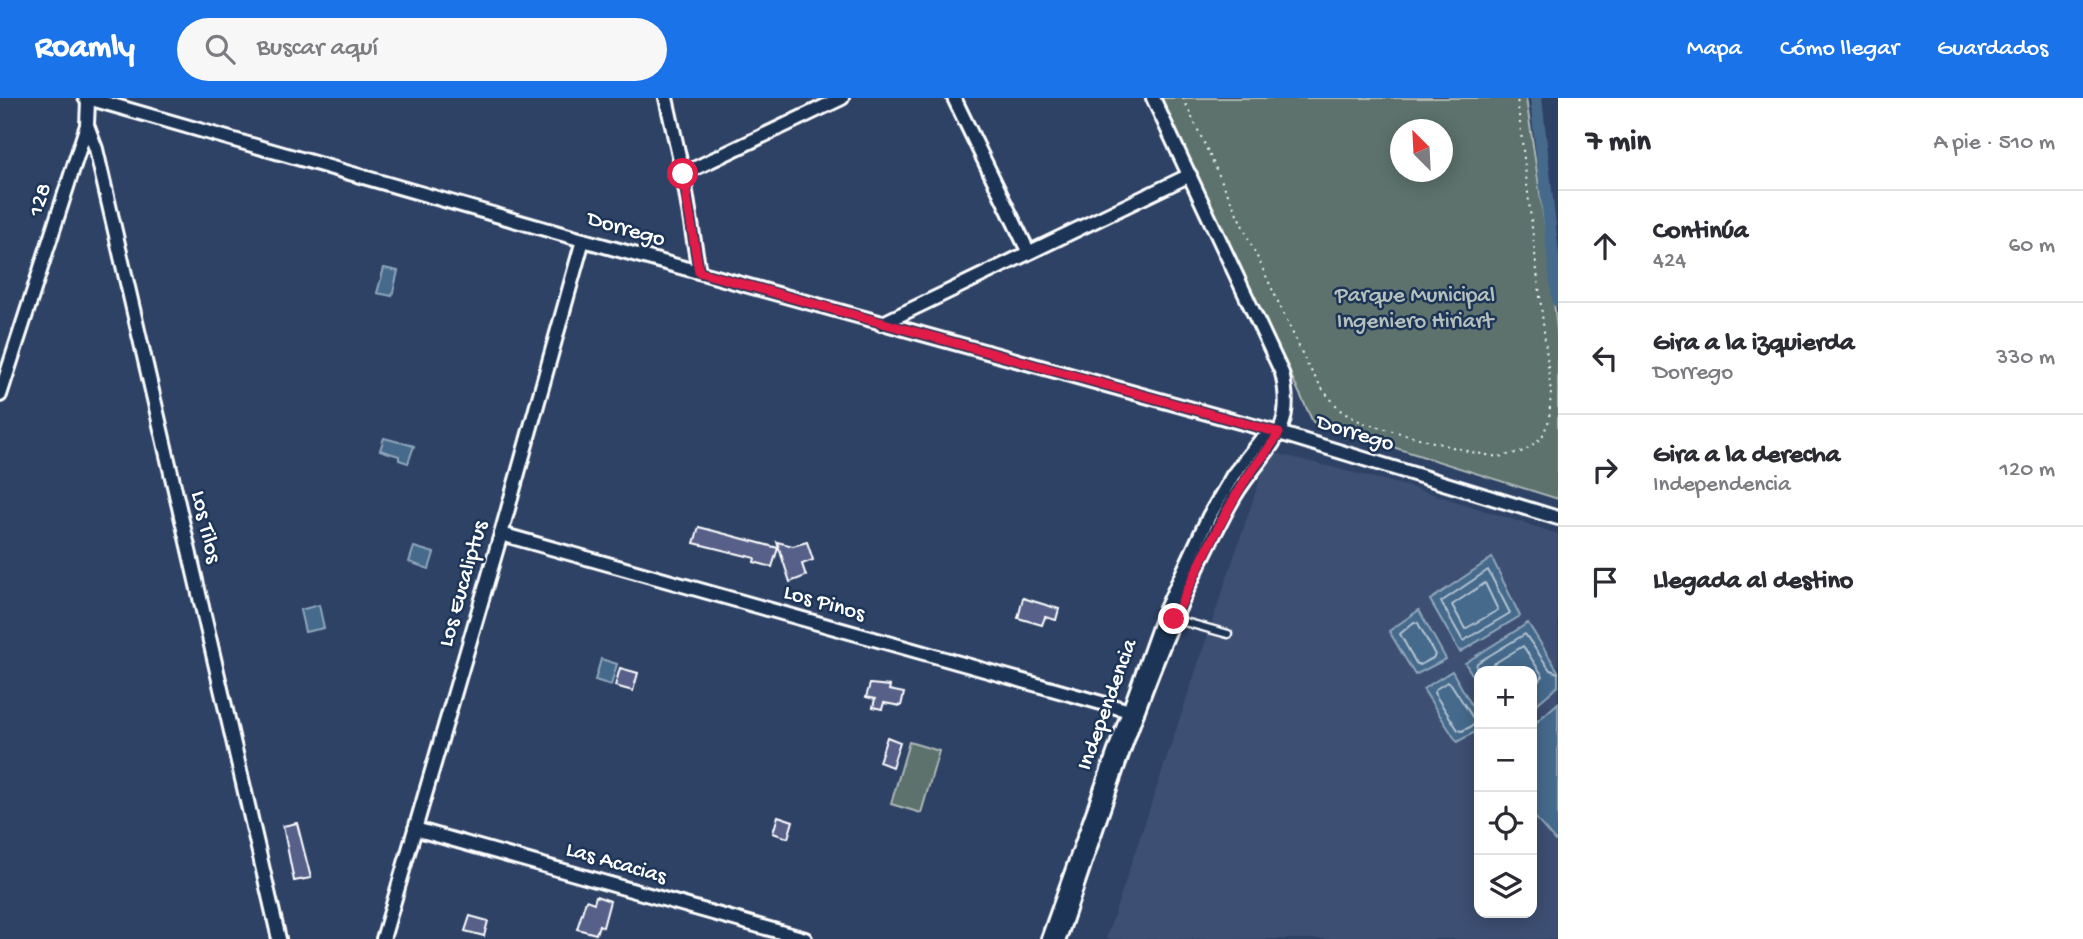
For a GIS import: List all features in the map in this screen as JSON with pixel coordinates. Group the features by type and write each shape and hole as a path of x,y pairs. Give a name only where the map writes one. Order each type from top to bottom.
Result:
{"street":[{"name":"128","path":"0,396 2,379 87,124 87,98"},
{"name":"Dorrego","path":"87,98 881,324 1279,433 1558,517"},
{"path":"666,98 683,174 699,272"},
{"path":"683,174 842,98"},
{"path":"954,98 1028,251"},
{"path":"1153,98 1282,373 1287,392 1279,433"},
{"name":"Los Tilos","path":"87,124 96,149 279,939"},
{"path":"881,324 1189,175"},
{"name":"Los Eucaliptus","path":"383,939 583,240"},
{"name":"Independencia","path":"1048,939 1132,712 1209,516 1233,475 1260,441 1279,433"},
{"name":"Los Pinos","path":"501,534 1132,712"},
{"name":"Independencia","path":"1059,939 1132,712"},
{"name":"Las Acacias","path":"415,829 805,939"}],"lane":[{"path":"1169,616 1228,635"}],"path":[{"path":"1183,98 1308,366 1322,390 1342,412 1363,423 1498,457 1525,451 1542,437 1549,420 1551,391 1517,98"}],"shaded area":[{"path":"1279,454 1411,487 1558,534 1558,939 1106,939 1267,458"}],"green space":[{"name":"Parque Municipal Ingeniero Hiriart","path":"1161,98 1526,98 1549,253 1558,340 1558,499 1313,422"},
{"path":"909,742 939,751 921,813 891,804"}],"water":[{"path":"384,268 398,271 392,296 377,293"},
{"path":"384,438 414,446 408,463 399,460 399,456 380,450"},
{"path":"414,547 434,553 429,569 409,562"},
{"path":"1492,558 1520,616 1460,652 1430,600"},
{"path":"319,605 324,628 305,632 300,610"},
{"path":"1419,610 1446,659 1415,675 1389,631"},
{"path":"1528,623 1558,671 1558,686 1537,704 1537,666 1474,666 1474,677 1465,663"},
{"path":"601,659 617,664 611,685 595,680"},
{"path":"1452,671 1474,709 1474,733 1457,742 1423,689"},
{"path":"1558,703 1558,839 1555,841 1537,820 1537,722"}],"building":[{"path":"699,527 778,548 772,567 754,562 755,558 694,543"},
{"path":"777,542 793,546 807,542 813,560 802,564 806,576 790,582"},
{"path":"1023,598 1059,609 1056,620 1045,617 1042,625 1018,618"},
{"path":"620,668 638,673 633,691 615,686"},
{"path":"870,684 890,686 889,690 904,693 901,706 884,703 882,709 873,707 875,699 866,697"},
{"path":"887,737 900,742 892,767 879,762"},
{"path":"778,816 793,821 788,838 773,833"},
{"path":"297,823 311,878 294,881 283,826"},
{"path":"596,896 610,901 603,927 599,925 596,934 577,929 586,900 594,903"},
{"path":"470,916 488,921 484,936 465,931"}],"waterway":[{"path":"1536,98 1558,301"}],"route":[{"path":"683,174 699,272 1279,433 1268,453 1243,482 1174,619"}]}
